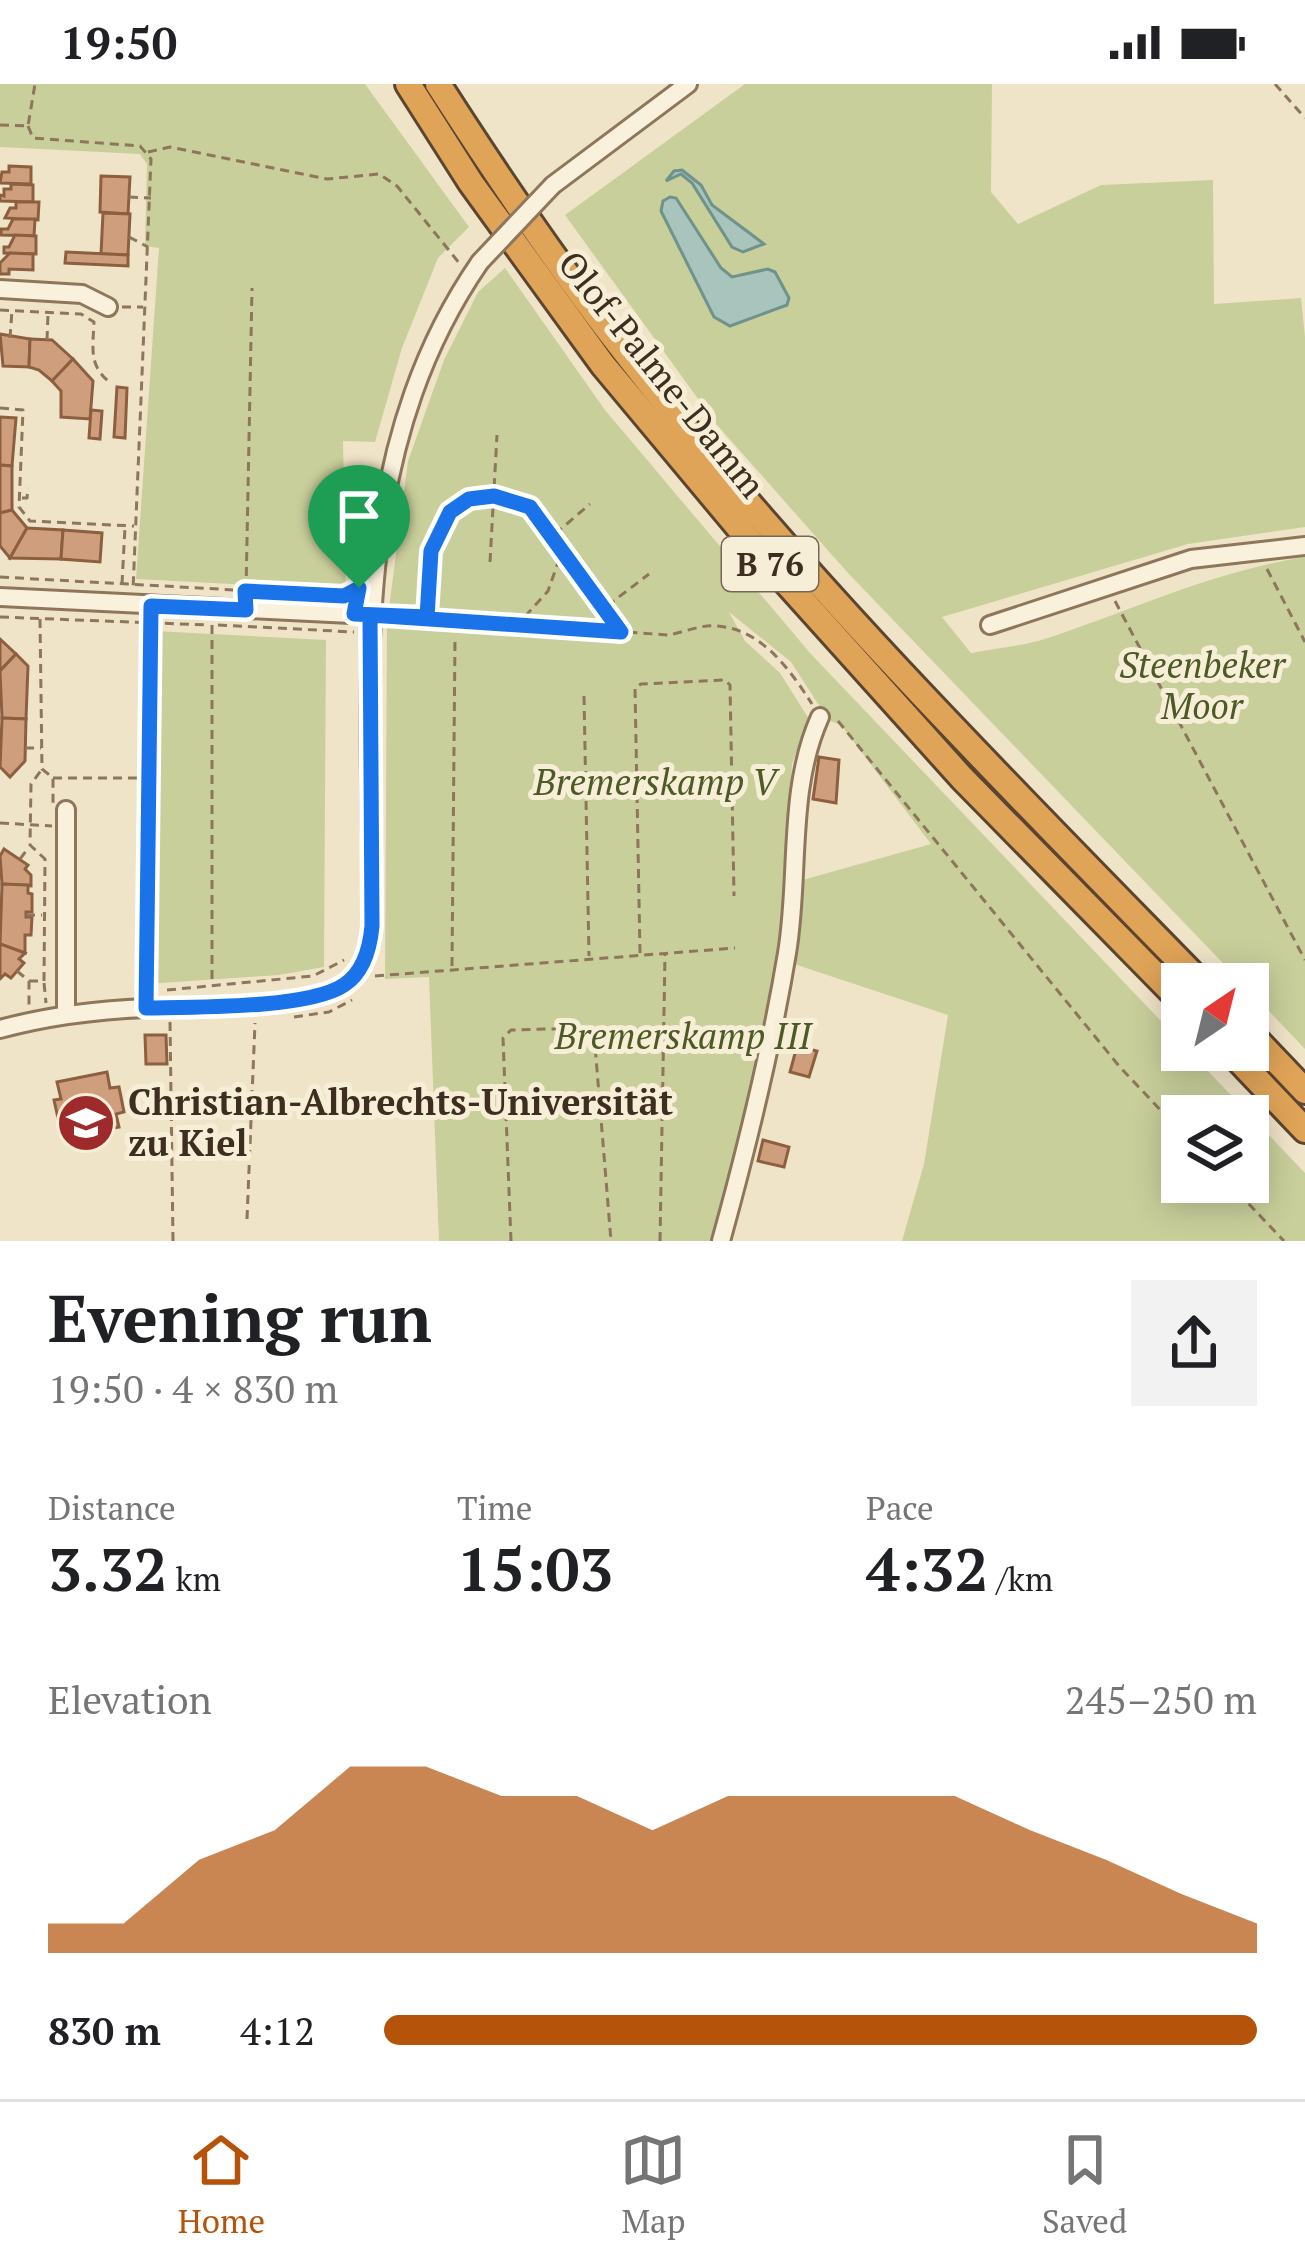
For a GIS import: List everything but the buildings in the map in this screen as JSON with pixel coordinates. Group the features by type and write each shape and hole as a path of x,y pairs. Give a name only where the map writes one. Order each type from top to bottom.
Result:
{"highway":[{"name":"Olof-Palme-Damm","path":"408,84 472,184 603,365 765,559 962,778 1161,981"},
{"name":"Olof-Palme-Damm","path":"438,84 560,266 696,440 973,750 1181,963"},
{"path":"1269,1053 1305,1090"},
{"path":"1248,1071 1305,1130"}],"street":[{"path":"0,1029 66,1014 146,1008 169,999 256,1004 341,987 355,975 370,946 362,614 390,469 410,395 471,265 553,185 688,84"},
{"path":"0,289 82,294 108,307"},
{"path":"990,626 1191,559 1305,546"},
{"path":"0,597 131,605 151,616 362,614"},
{"path":"721,1241 788,950 807,746 820,717"},
{"path":"66,818 66,1014"}],"path":[{"path":"35,84 28,126 33,138 140,146 151,159 131,605"},
{"path":"1274,84 1305,118"},
{"path":"0,125 28,126"},
{"path":"147,152 170,147 327,179 379,174 397,186 471,265"},
{"path":"129,197 151,198"},
{"path":"129,237 149,247"},
{"path":"245,591 252,288"},
{"path":"108,307 146,307"},
{"path":"0,310 81,314 94,322 92,362 112,384"},
{"path":"10,338 12,310"},
{"path":"47,340 48,312"},
{"path":"83,370 92,362"},
{"path":"0,408 23,410 21,516 41,522 134,526"},
{"path":"490,562 497,435"},
{"path":"14,441 22,441"},
{"path":"12,487 20,487"},
{"path":"19,498 27,498 28,488"},
{"path":"427,617 431,551 450,512 469,499 494,496 530,507 621,632"},
{"path":"553,536 590,504"},
{"path":"41,522 41,529"},
{"path":"83,524 83,532"},
{"path":"122,585 124,526"},
{"path":"1258,553 1305,642"},
{"path":"518,624 548,591 561,554"},
{"path":"606,608 649,574"},
{"path":"0,577 344,596 359,588 362,614 669,635 715,625 747,633 790,668 820,717 842,722 1119,1066 1161,1111"},
{"path":"1107,586 1305,960"},
{"path":"146,1008 151,616"},
{"path":"0,617 151,616 212,625 354,632 354,642"},
{"path":"20,859 31,845 31,784 42,769 40,619"},
{"path":"212,625 212,986"},
{"path":"452,968 455,639"},
{"path":"640,953 635,688 641,684 725,680 730,685 734,896"},
{"path":"27,688 41,688"},
{"path":"584,696 590,958"},
{"path":"25,748 42,748"},
{"path":"42,769 53,778 147,778"},
{"path":"53,778 53,810 66,818"},
{"path":"0,823 66,818"},
{"path":"31,845 45,859 46,1004"},
{"path":"26,915 45,915"},
{"path":"389,972 735,948"},
{"path":"660,1241 665,953"},
{"path":"173,1241 169,999 212,986 313,976 348,956"},
{"path":"17,971 29,981 44,981"},
{"path":"28,1007 29,981"},
{"path":"247,1219 256,1004"},
{"path":"511,1241 503,1038 511,1030 589,1028 595,1033 611,1241"},
{"path":"1247,1203 1281,1240"}],"green space":[{"path":"0,84 365,84 469,227 438,258 402,348 375,442 343,441 346,590 136,579 159,248 145,246 147,164 140,154 0,147"},
{"name":"Steenbeker Moor","path":"745,84 992,84 991,192 1018,224 1101,185 1213,180 1214,304 1301,298 1305,527 1188,544 942,617 971,653 1045,639 1206,581 1305,557 1305,1049 1269,1011 1269,963 1223,963 848,573 717,425 565,215"},
{"path":"505,268 605,410 810,653 1161,1021 1161,1071 1208,1071 1231,1095 1161,1095 1161,1203 1269,1203 1269,1135 1305,1173 1305,1241 902,1241 924,1164 948,1015 794,964 799,881 931,844 841,725 820,717 822,710 791,662 729,612 745,641 780,673 809,719 792,764 782,957 715,1241 439,1241 429,977 385,979 387,624 408,461 444,360 478,292"},
{"path":"155,631 326,640 324,967 279,975 146,984 147,778"}],"water":[{"path":"682,170 701,185 712,205 764,244 743,252 732,247 692,183 681,174 666,181 674,171"},
{"path":"676,198 721,268 732,277 768,269 775,272 789,298 787,305 730,326 714,317 661,211 663,201"}],"place":[{"name":"Christian-Albrechts-Universität zu Kiel","path":"86,1123"}],"route":[{"path":"359,588 344,596 245,591 246,610 151,606 146,1008 256,1004 315,995 341,987 363,963 372,926 370,615 427,617 621,632 530,507 494,496 469,499 450,512 431,551 427,617 354,614 359,588"}],"park label":[{"name":"Bremerskamp V","path":"655,782"},
{"name":"Bremerskamp III","path":"683,1036"}]}
